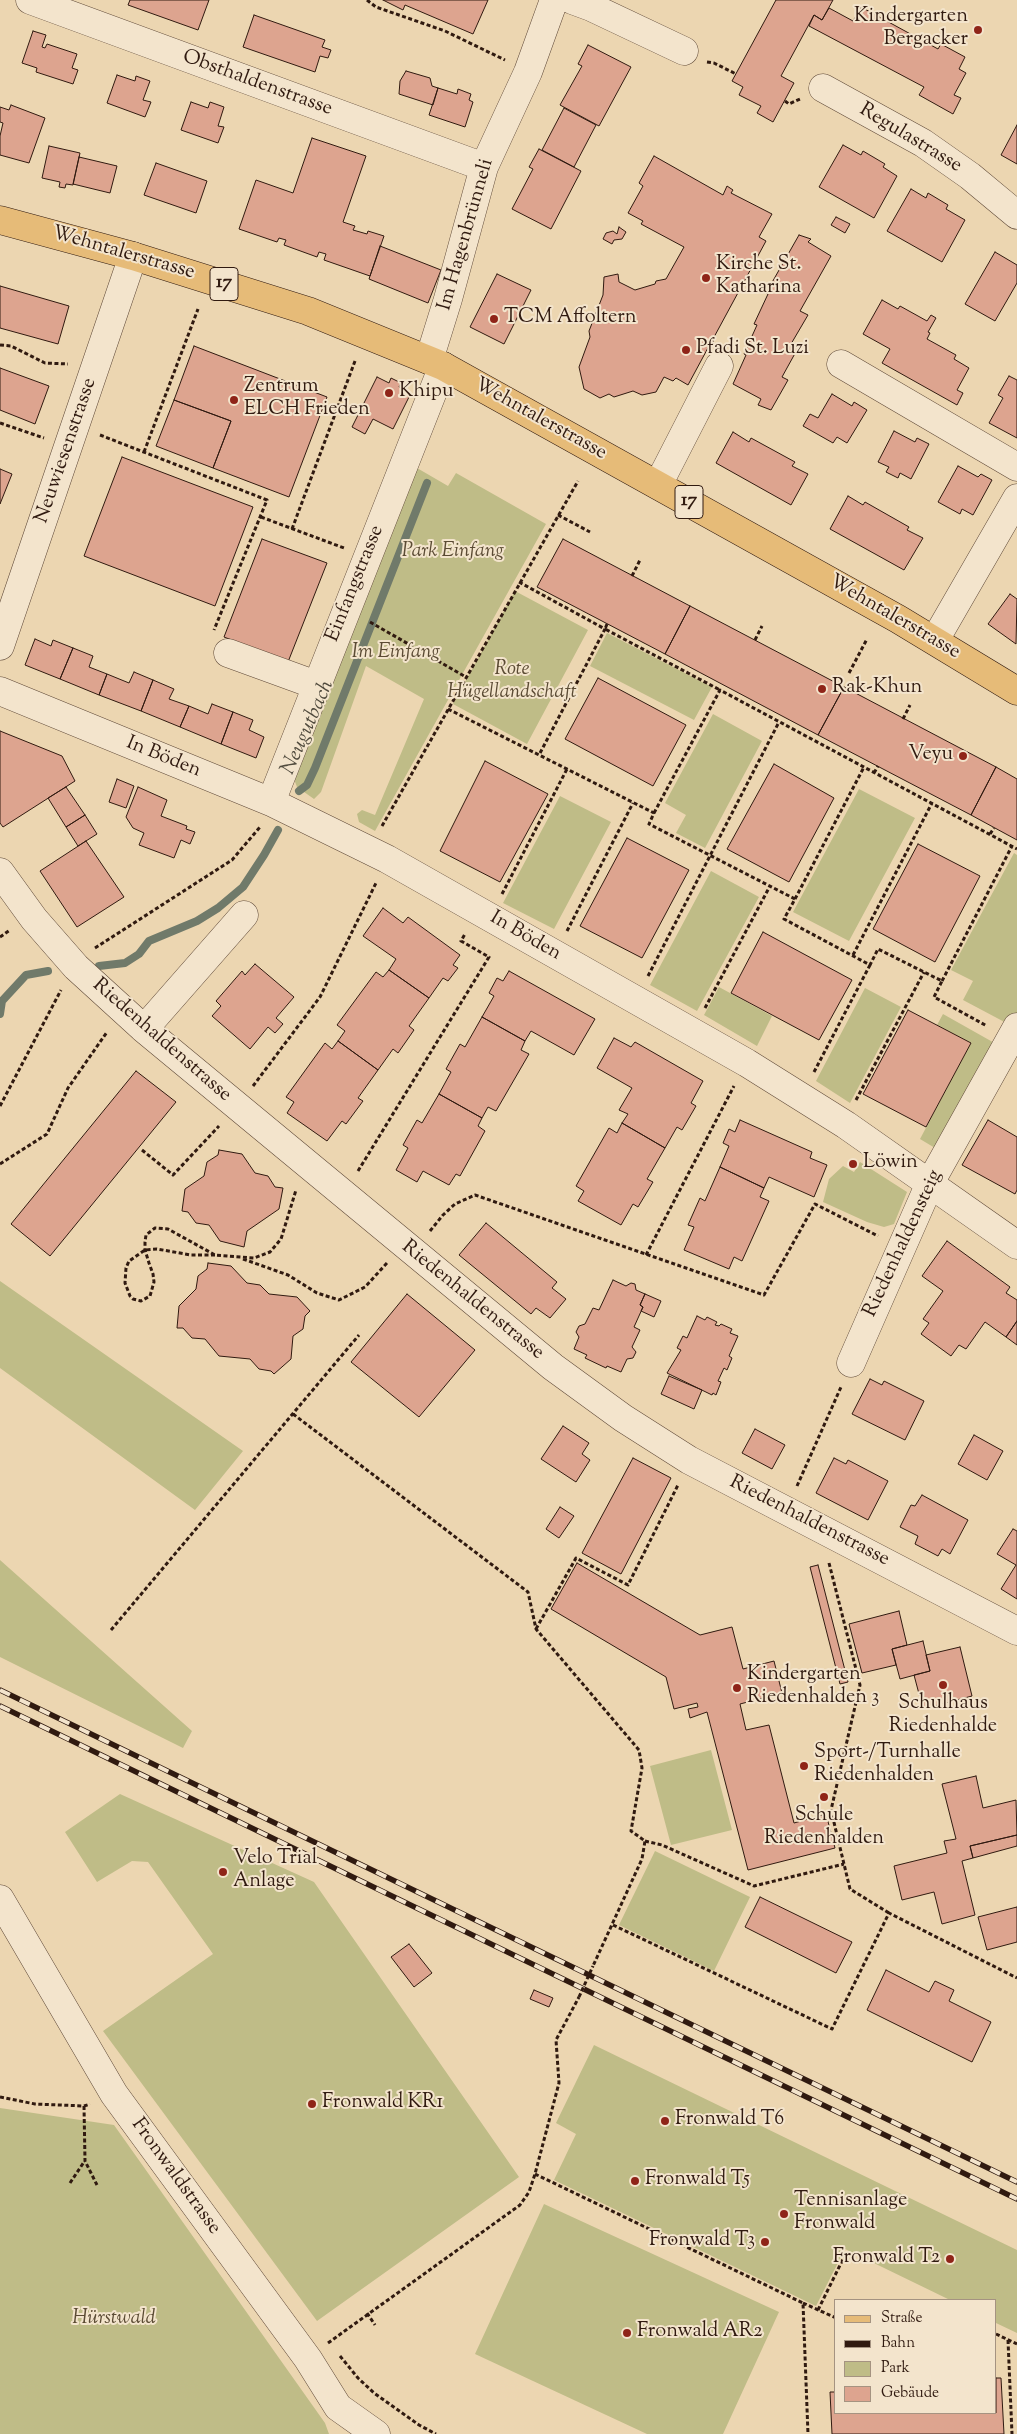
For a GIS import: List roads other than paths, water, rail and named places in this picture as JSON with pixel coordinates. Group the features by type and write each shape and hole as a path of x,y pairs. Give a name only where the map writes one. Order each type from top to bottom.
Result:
{"main road":[{"name":"Wehntalerstrasse","path":"0,220 133,256 308,310 436,363 935,640 1017,690"}],"street":[{"name":"Obsthaldenstrasse","path":"30,0 484,167"},
{"name":"Im Hagenbrünneli","path":"436,363 448,299 484,167 528,72 554,0"},
{"path":"572,0 591,6 684,51"},
{"name":"Regulastrasse","path":"823,88 923,143 970,176 1017,215"},
{"name":"Neuwiesenstrasse","path":"0,646 133,256"},
{"name":"Einfangstrasse","path":"267,810 366,557 436,363"},
{"path":"841,364 1017,467"},
{"path":"658,485 719,366"},
{"path":"935,640 1017,498"},
{"path":"228,653 316,685"},
{"name":"In Böden","path":"0,691 267,810 387,859 747,1063 846,1125 1017,1245"},
{"name":"Riedenhaldenstrasse","path":"0,872 34,919 76,967 144,1029 553,1367 623,1418 689,1460 1017,1631"},
{"path":"144,1029 164,1009 244,915"},
{"name":"Riedenhaldensteig","path":"851,1363 930,1183 1014,1032"},
{"name":"Fronwaldstrasse","path":"0,1899 114,2094 308,2359 338,2407 376,2434"},
{"path":"338,2407 346,2434"}],"waterway":[{"name":"Neugutbach","path":"299,791 307,785 315,768 427,483"},
{"name":"Neugutbach","path":"99,966 125,963 139,954 149,941 197,921 218,908 243,887 278,830"},
{"name":"Neugutbach","path":"0,1014 2,1001 26,975 48,971"}],"railway":[{"path":"0,1690 1017,2182"},
{"path":"0,1706 1017,2199"}],"place":[{"name":"Kindergarten Bergacker","path":"978,30"},
{"name":"Kirche St. Katharina","path":"706,278"},
{"name":"TCM Affoltern","path":"494,319"},
{"name":"Pfadi St. Luzi","path":"686,350"},
{"name":"Khipu","path":"389,393"},
{"name":"Zentrum ELCH Frieden","path":"234,400"},
{"name":"Rak-Khun","path":"822,689"},
{"name":"Veyu","path":"963,756"},
{"name":"Löwin","path":"853,1164"},
{"name":"Schulhaus Riedenhalde","path":"943,1685"},
{"name":"Kindergarten Riedenhalden 3","path":"737,1688"},
{"name":"Sport-/Turnhalle Riedenhalden","path":"804,1766"},
{"name":"Schule Riedenhalden","path":"824,1797"},
{"name":"Velo Trial Anlage","path":"223,1872"},
{"name":"Fronwald KR1","path":"312,2104"},
{"name":"Fronwald T6","path":"665,2121"},
{"name":"Fronwald T5","path":"635,2181"},
{"name":"Tennisanlage Fronwald","path":"784,2214"},
{"name":"Fronwald T3","path":"765,2242"},
{"name":"Fronwald T2","path":"950,2259"},
{"name":"Fronwald AR2","path":"627,2333"}],"park label":[{"name":"Park Einfang","path":"453,553"},
{"name":"Im Einfang","path":"396,654"},
{"name":"Rote Hügellandschaft","path":"512,682"},
{"name":"Hürstwald","path":"114,2320"}]}
